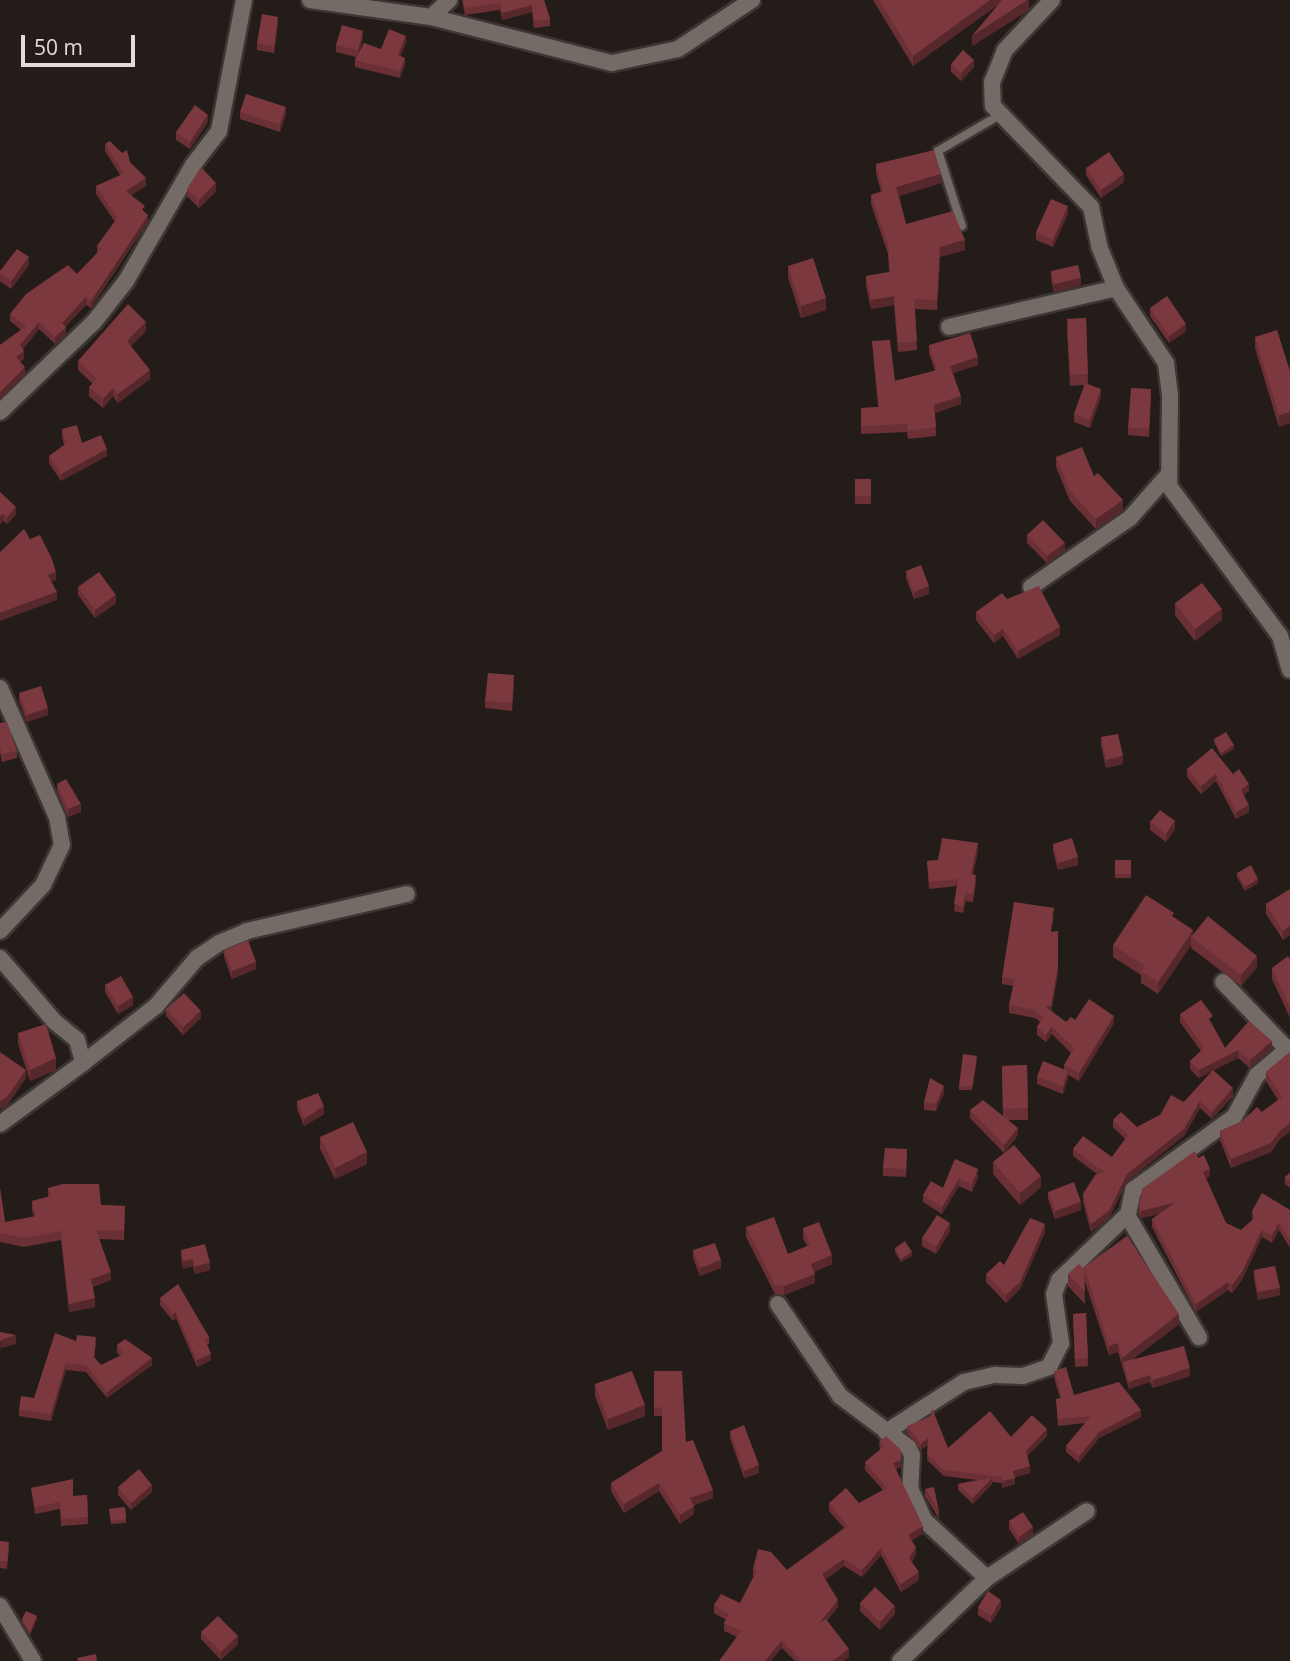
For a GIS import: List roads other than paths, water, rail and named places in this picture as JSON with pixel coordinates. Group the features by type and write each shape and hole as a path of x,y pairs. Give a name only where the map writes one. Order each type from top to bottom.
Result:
{"street":[{"path":"0,412 94,322 126,281 193,165 219,131 244,0"},
{"path":"310,0 431,17 586,59 633,62 678,49 752,0"},
{"path":"431,17 449,0"},
{"path":"1052,0 1001,58 990,95 998,116 1085,198 1116,288 1166,363 1170,397 1168,475 1174,496 1280,636 1290,670"},
{"path":"949,327 1116,288"},
{"path":"1031,587 1129,519 1168,475"},
{"path":"0,688 52,806 62,845 43,885 0,931"},
{"path":"0,1124 156,1006 197,958 219,943 247,931 407,894"},
{"path":"0,958 55,1022 78,1040 83,1063"},
{"path":"886,1432 964,1382 995,1375 1023,1376 1049,1367 1061,1343 1055,1286 1127,1215 1133,1190 1234,1117 1257,1074 1288,1048 1223,982"},
{"path":"1127,1215 1199,1337"},
{"path":"778,1304 829,1384 911,1451 910,1488 925,1521 987,1578"},
{"path":"900,1661 987,1578 1087,1511"},
{"path":"0,1606 30,1660"}],"lane":[{"path":"962,226 938,151 998,116"}]}
